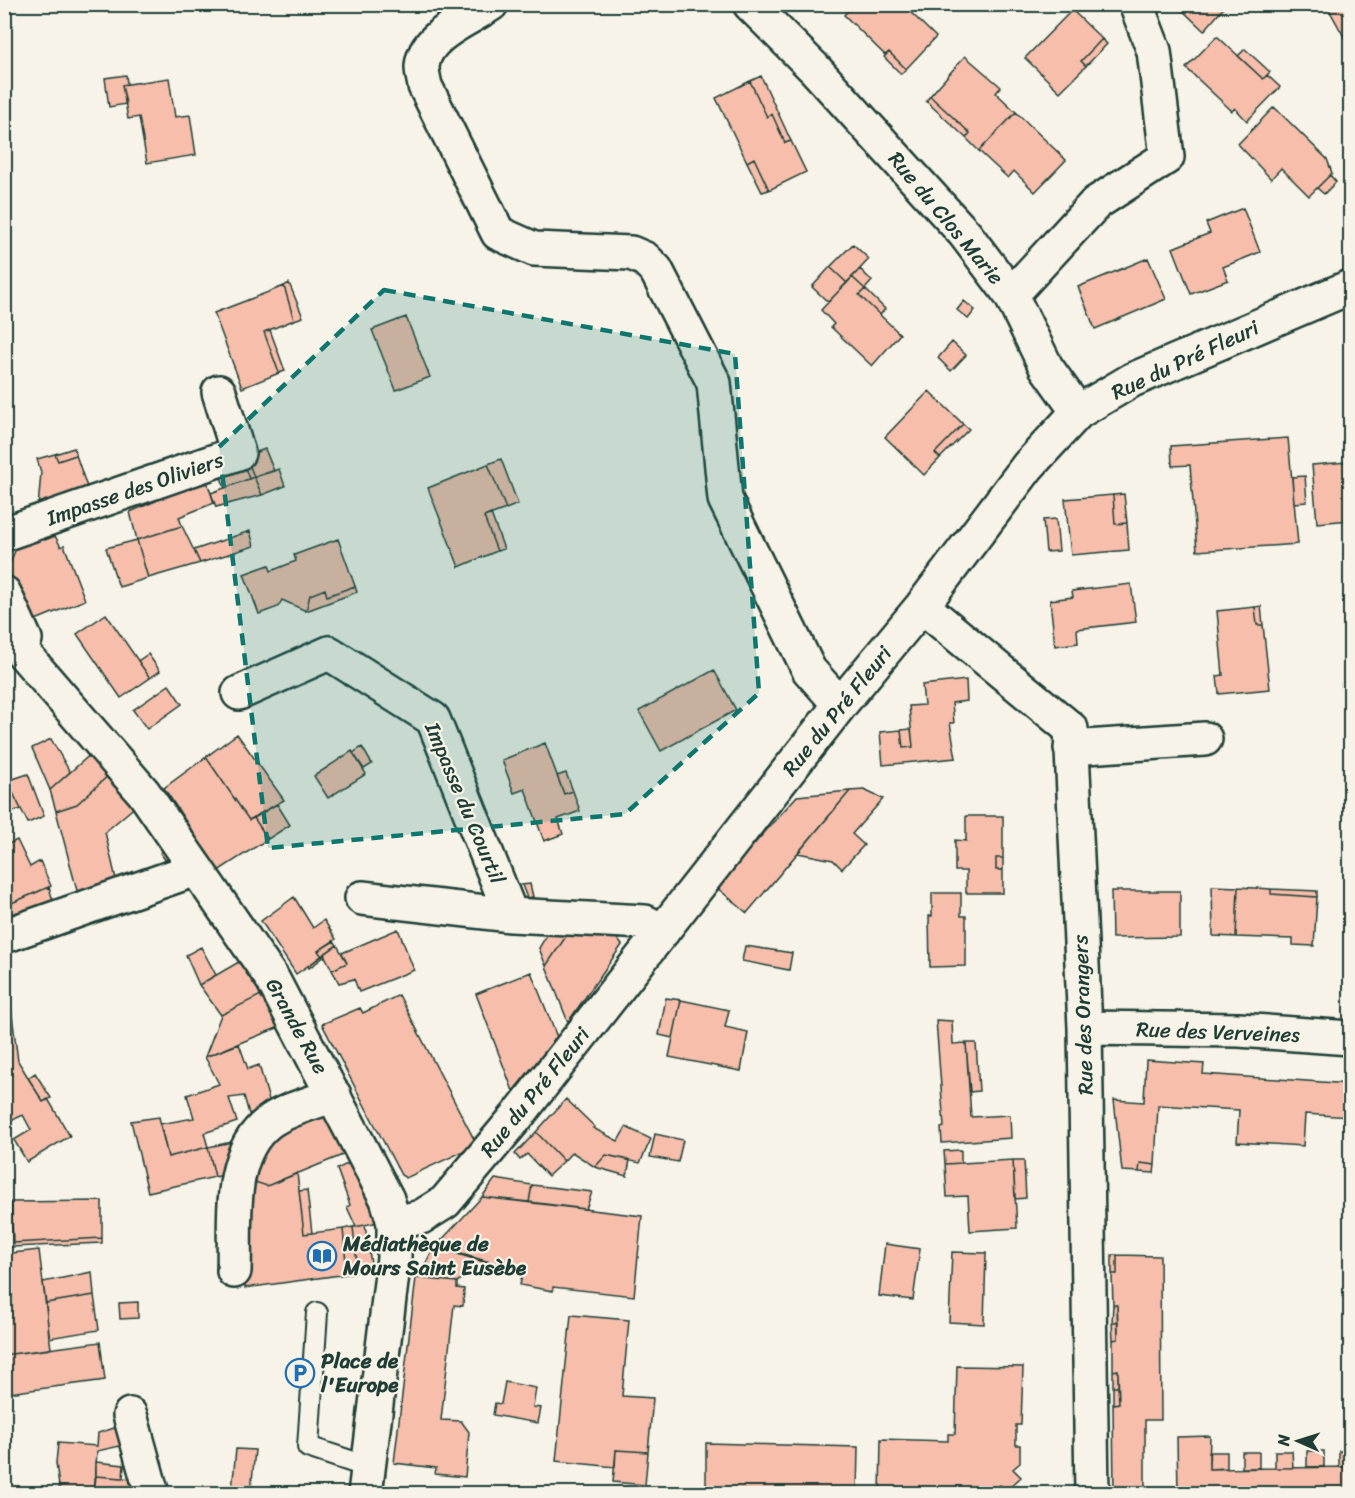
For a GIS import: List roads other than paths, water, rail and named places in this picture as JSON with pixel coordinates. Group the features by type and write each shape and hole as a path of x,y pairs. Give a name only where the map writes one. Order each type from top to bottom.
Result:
{"street":[{"path":"491,4 440,36 428,49 422,66 425,86 493,223 498,233 515,243 534,249 631,254 645,259 656,270 714,384 725,499 809,670 840,705"},
{"name":"Rue du Clos Marie","path":"750,4 814,68 965,234 1011,295 1046,368 1078,412"},
{"path":"1011,295 1096,203 1167,157 1154,51 1136,4"},
{"name":"Rue du Pré Fleuri","path":"394,1223 422,1217 445,1202 519,1114 840,705 922,606 1028,466 1078,412 1132,380 1350,287"},
{"name":"Impasse des Oliviers","path":"4,534 238,453 219,392"},
{"path":"4,593 25,639 12,640"},
{"name":"Rue des Orangers","path":"922,606 1071,729 1085,1028 1092,1494"},
{"name":"Grande Rue","path":"12,640 144,793 273,980 387,1199 394,1223 394,1258 367,1480"},
{"name":"Impasse du Courtil","path":"239,693 329,653 433,719 511,915"},
{"path":"1071,748 1205,739"},
{"path":"4,936 196,869"},
{"path":"362,898 511,915 645,922 663,931"},
{"name":"Rue des Verveines","path":"1085,1028 1239,1030 1350,1038"},
{"path":"234,1271 237,1185 242,1160 253,1138 271,1120 334,1095"},
{"path":"130,1415 152,1494"}],"lane":[{"path":"317,1313 308,1447 367,1480"}],"place":[{"name":"Médiathèque de Mours Saint Eusèbe","path":"322,1256"},
{"name":"Place de l'Europe","path":"300,1373"}]}
